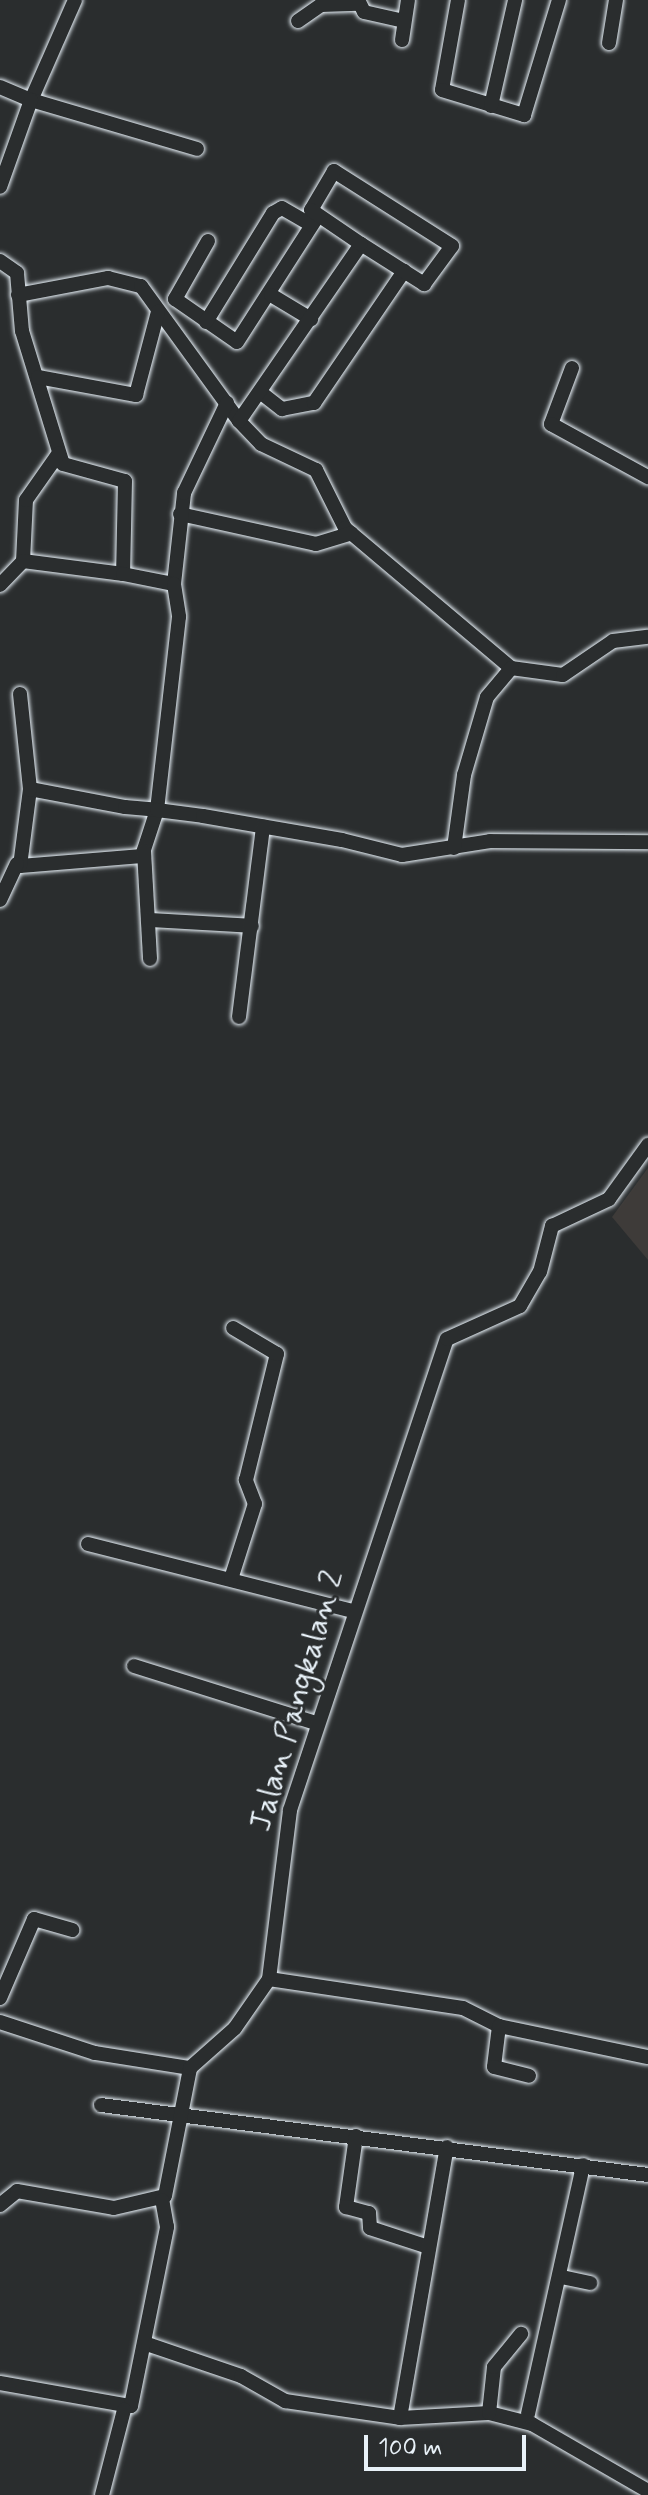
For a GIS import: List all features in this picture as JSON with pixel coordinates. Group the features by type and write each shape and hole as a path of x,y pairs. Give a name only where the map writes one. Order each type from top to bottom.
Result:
{"street":[{"path":"0,187 31,100 75,0"},
{"path":"402,40 408,0"},
{"path":"491,106 515,0"},
{"path":"457,4 442,90 491,106 530,112 559,0"},
{"path":"609,43 616,0"},
{"path":"298,21 321,5 358,2 404,21"},
{"path":"0,87 31,100 197,149"},
{"path":"206,322 273,213 282,208 314,220 361,244 427,284 451,244 340,171 312,204 314,220 271,295 240,341 206,322 175,294 208,241"},
{"path":"239,421 361,244"},
{"path":"0,261 15,268 18,295 38,377 63,464 125,481 123,574"},
{"path":"260,392 282,409 314,403 404,271"},
{"path":"18,295 120,278 141,286 239,421 261,444 316,470 351,533 511,668 563,675 613,641 648,637"},
{"path":"271,295 311,319"},
{"path":"38,377 136,395 158,312"},
{"path":"572,368 551,424 648,477"},
{"path":"17,864 138,859 144,851 157,810 179,653 174,584 180,514 195,458 227,403"},
{"path":"0,585 23,561 26,500 59,453"},
{"path":"180,514 316,544 351,533"},
{"path":"23,561 174,584"},
{"path":"454,848 464,775 487,697 511,668"},
{"path":"0,900 17,864 30,789 20,694"},
{"path":"30,789 263,827 402,855 490,841 648,842"},
{"path":"239,1017 263,827"},
{"path":"144,851 150,959"},
{"path":"149,920 252,926"},
{"name":"Jalan Pangkalan 2","path":"190,2068 235,2028 269,1979 284,1841 316,1723 447,1339 455,1329 513,1311 540,1272 548,1234 565,1217 609,1199 648,1145"},
{"path":"231,1579 255,1504 246,1480 277,1354 233,1328"},
{"path":"88,1544 352,1611"},
{"path":"134,1666 316,1723"},
{"path":"0,1998 34,1919 72,1930"},
{"path":"269,1979 450,2004 499,2026 648,2057"},
{"path":"0,2022 95,2053 190,2068 162,2200 167,2227 147,2344 135,2401 124,2410 102,2495"},
{"path":"499,2026 494,2067 529,2076"},
{"path":"101,2105 180,2120 356,2136 648,2175"},
{"path":"356,2136 346,2207 369,2213 370,2228 428,2247"},
{"path":"400,2418 447,2147"},
{"path":"528,2414 562,2277 583,2165"},
{"path":"3,2195 114,2208 162,2200"},
{"path":"562,2277 590,2283"},
{"path":"489,2413 494,2367 521,2334"},
{"path":"147,2344 241,2376 285,2401 400,2418 489,2413 532,2424 648,2491"},
{"path":"0,2383 124,2410"}],"shaded area":[{"path":"648,1168 648,1260 612,1217"}]}
